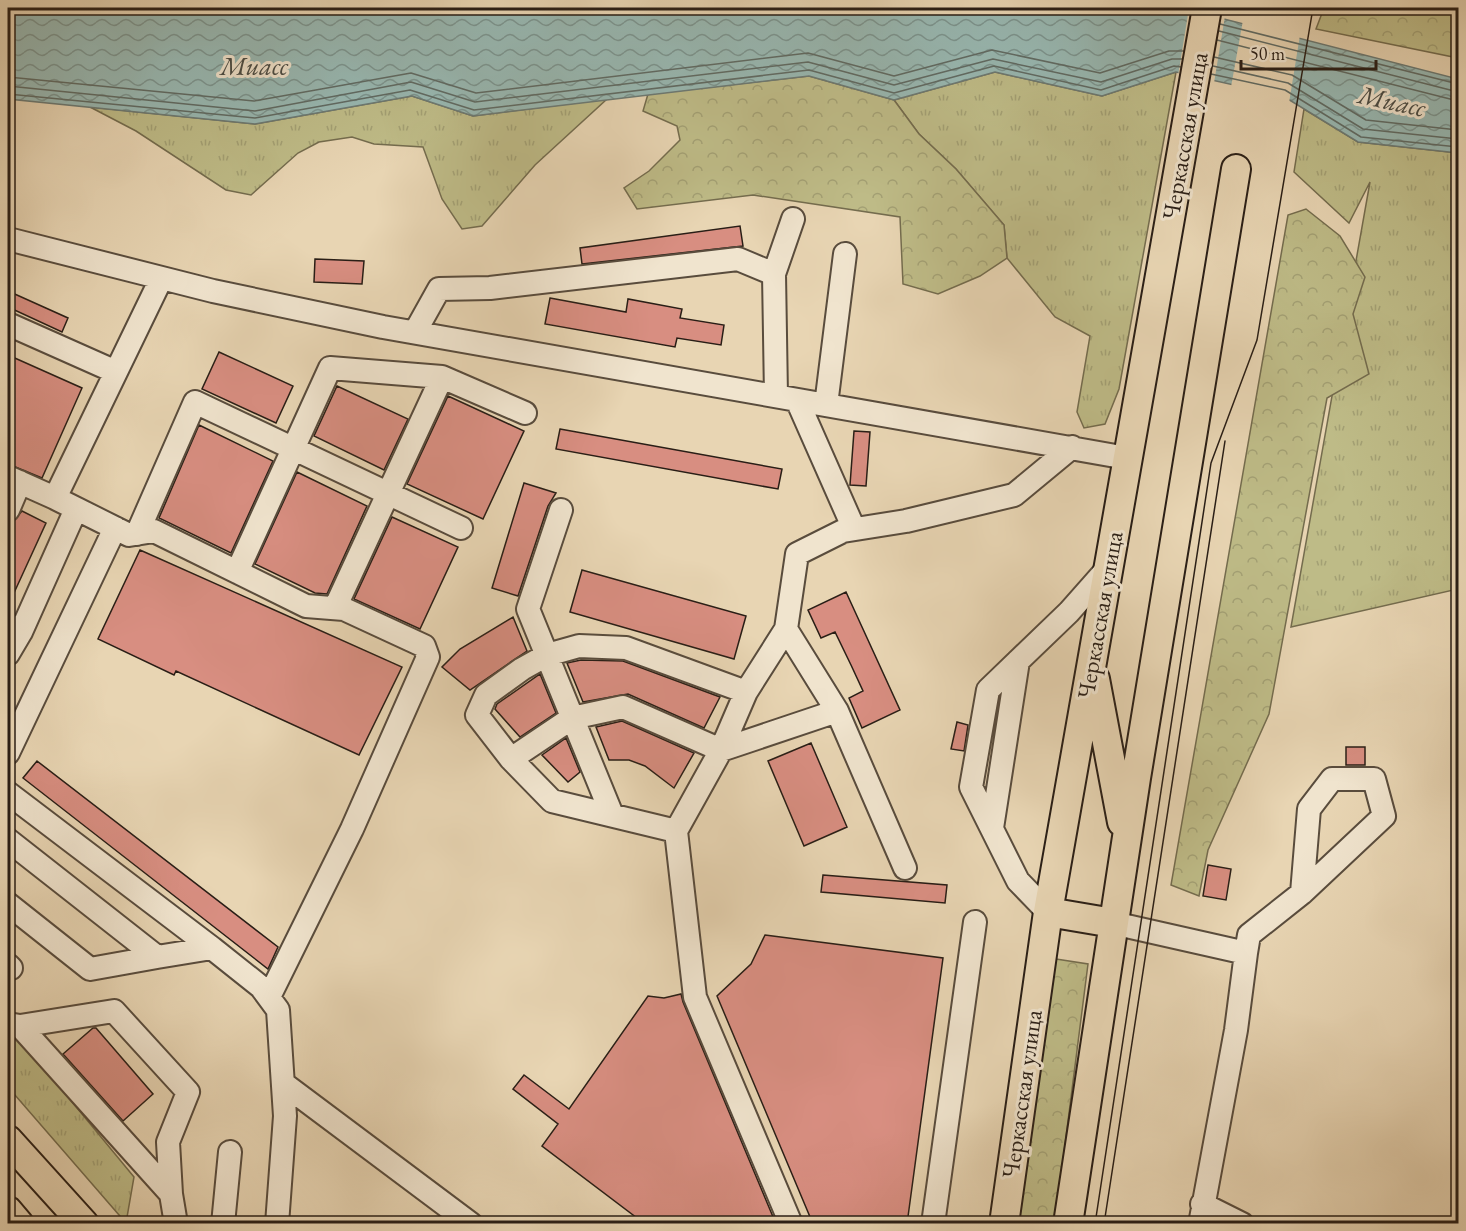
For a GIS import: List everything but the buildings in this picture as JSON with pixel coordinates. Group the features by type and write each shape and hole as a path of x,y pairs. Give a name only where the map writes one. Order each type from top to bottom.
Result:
{"main road":[{"name":"Черкасская улица","path":"1004,1224 1048,912 1207,8"},
{"path":"1068,1224 1113,923 1236,169"},
{"path":"1091,662 1127,845"},
{"path":"1048,912 1113,923"},
{"path":"8,1140 84,1224"},
{"path":"8,1211 19,1224"}],"lane":[{"path":"793,219 774,274 787,398 854,529"},
{"path":"8,239 161,279 415,332 1127,458"},
{"path":"826,405 844,254"},
{"path":"415,332 439,289 490,288 738,258 774,274"},
{"path":"55,498 161,279"},
{"path":"8,324 116,372"},
{"path":"237,572 330,369 442,377 525,413"},
{"path":"335,608 442,377"},
{"path":"137,534 195,402 295,447 461,528"},
{"path":"791,1224 695,997 676,831 722,750 746,692 786,629 797,554 843,531 906,521 1014,495 1072,447"},
{"path":"8,510 14,479 129,535 154,531 306,606 344,609 424,646 428,657 352,829 268,997"},
{"path":"8,654 14,628 76,509"},
{"path":"561,510 528,609 612,815"},
{"path":"8,753 115,528"},
{"path":"1048,912 1018,881 971,788 988,690 1069,612 1107,570"},
{"path":"786,629 837,711 905,868"},
{"path":"676,831 552,801 511,759 477,716 486,695 522,669 547,655 579,646 626,648 746,692"},
{"path":"511,759 572,718 623,707 722,750 837,711"},
{"path":"1242,1224 1201,1214 1236,1030 1249,935 1302,892 1384,816 1374,779 1332,779 1309,809 1302,892"},
{"path":"8,793 261,987 278,1010 285,1116 277,1224"},
{"path":"8,840 157,957"},
{"path":"8,904 90,969 212,948"},
{"path":"933,1224 975,922"},
{"path":"1113,923 1246,953"},
{"path":"14,1025 114,1011 188,1092 168,1142 171,1194 176,1224"},
{"path":"14,1025 171,1194"},
{"path":"284,1084 471,1224"},
{"path":"223,1224 230,1152"}],"green space":[{"path":"1324,8 1458,8 1458,58 1316,29"},
{"path":"995,72 1102,96 1176,72 1119,389 1105,424 1084,428 1077,412 1090,336 1055,317 1007,258 1004,225 956,169 919,134 894,100"},
{"path":"809,76 894,100 919,134 956,169 1004,225 1007,258 980,276 938,294 903,284 900,217 753,195 637,209 624,188 649,171 680,140 677,126 643,111 648,94"},
{"path":"412,96 473,116 607,99 535,165 482,226 462,229 442,199 423,147 374,144 352,137 319,142 298,153 251,195 226,190 136,131 90,107 255,124"},
{"path":"1304,109 1358,142 1458,153 1458,589 1291,627 1370,182 1349,223 1294,172"},
{"path":"1306,209 1340,236 1365,277 1353,314 1369,374 1327,398 1269,714 1208,850 1199,896 1171,885 1288,215"},
{"path":"1056,959 1088,964 1055,1223 1015,1224"},
{"path":"16,1034 134,1177 126,1223 8,1087 8,1035"}],"water":[{"name":"Миасс","path":"8,8 1181,8 1458,79 1458,153 1358,142 1283,96 1176,72 1102,96 995,72 894,100 809,76 473,116 412,96 255,124 8,99"}],"pier":[{"path":"1189,8 1225,16 1214,83 1178,76"},
{"path":"1243,20 1300,35 1289,103 1282,99 1231,87"}],"tram line":[{"path":"1095,1224 1211,463 1257,340 1313,8"},
{"path":"1104,1224 1225,441"}]}
